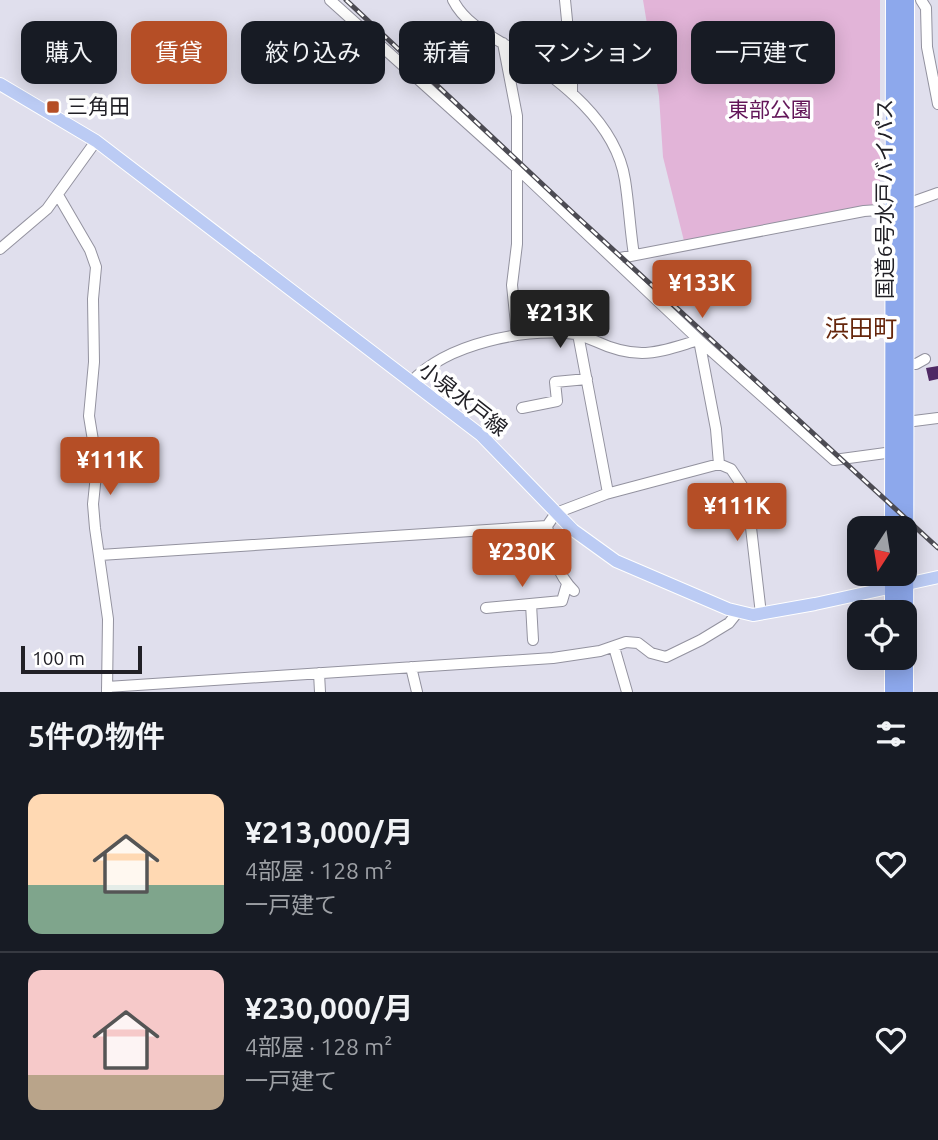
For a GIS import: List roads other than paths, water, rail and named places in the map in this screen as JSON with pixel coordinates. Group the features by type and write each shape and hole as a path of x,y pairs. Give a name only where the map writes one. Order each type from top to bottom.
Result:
{"highway":[{"name":"国道6号水戸バイパス","path":"894,0 906,364 901,516"},
{"name":"国道6号水戸バイパス","path":"893,516 906,0"},
{"name":"国道6号水戸バイパス","path":"898,586 905,692"},
{"path":"893,670 893,692"}],"main road":[{"name":"小泉水戸線","path":"0,84 96,141 481,435 581,537 615,561 737,613 761,614 881,586"},
{"name":"小泉水戸線","path":"917,580 938,577"}],"street":[{"path":"330,0 518,169 699,340 834,460 893,452"},
{"path":"453,0 466,21 534,63 572,93 606,133 617,154 625,179 634,255"},
{"path":"565,0 572,93"},
{"path":"928,5 927,47 938,104"},
{"path":"503,43 517,116 517,244 512,285 516,334"},
{"path":"0,249 47,209 96,141"},
{"path":"615,260 864,211 899,207 938,192"},
{"path":"58,195 90,250 96,267 93,299 94,362 89,416 97,465 93,504 108,619 107,689 553,657 614,647 626,642 638,643 652,653 666,657 729,623 737,613"},
{"path":"411,382 419,374 462,351 516,334 578,334 615,349 644,353 699,340"},
{"path":"578,334 608,493"},
{"path":"699,340 716,429 719,464"},
{"path":"906,364 916,364 925,359"},
{"path":"522,408 557,401 555,382 587,379"},
{"path":"906,422 938,418"},
{"path":"486,608 562,601 570,588 556,567 547,526 556,513 608,493 719,464 731,469 747,493 761,614"},
{"path":"100,555 547,526"},
{"path":"531,604 533,640"},
{"path":"614,647 627,692"},
{"path":"411,667 417,692"},
{"path":"319,673 320,692"}],"railway":[{"path":"346,0 938,548"}],"place":[{"name":"三角田","path":"53,107"}],"district":[{"name":"浜田町","path":"861,329"}],"park label":[{"name":"東部公園","path":"770,110"}]}
